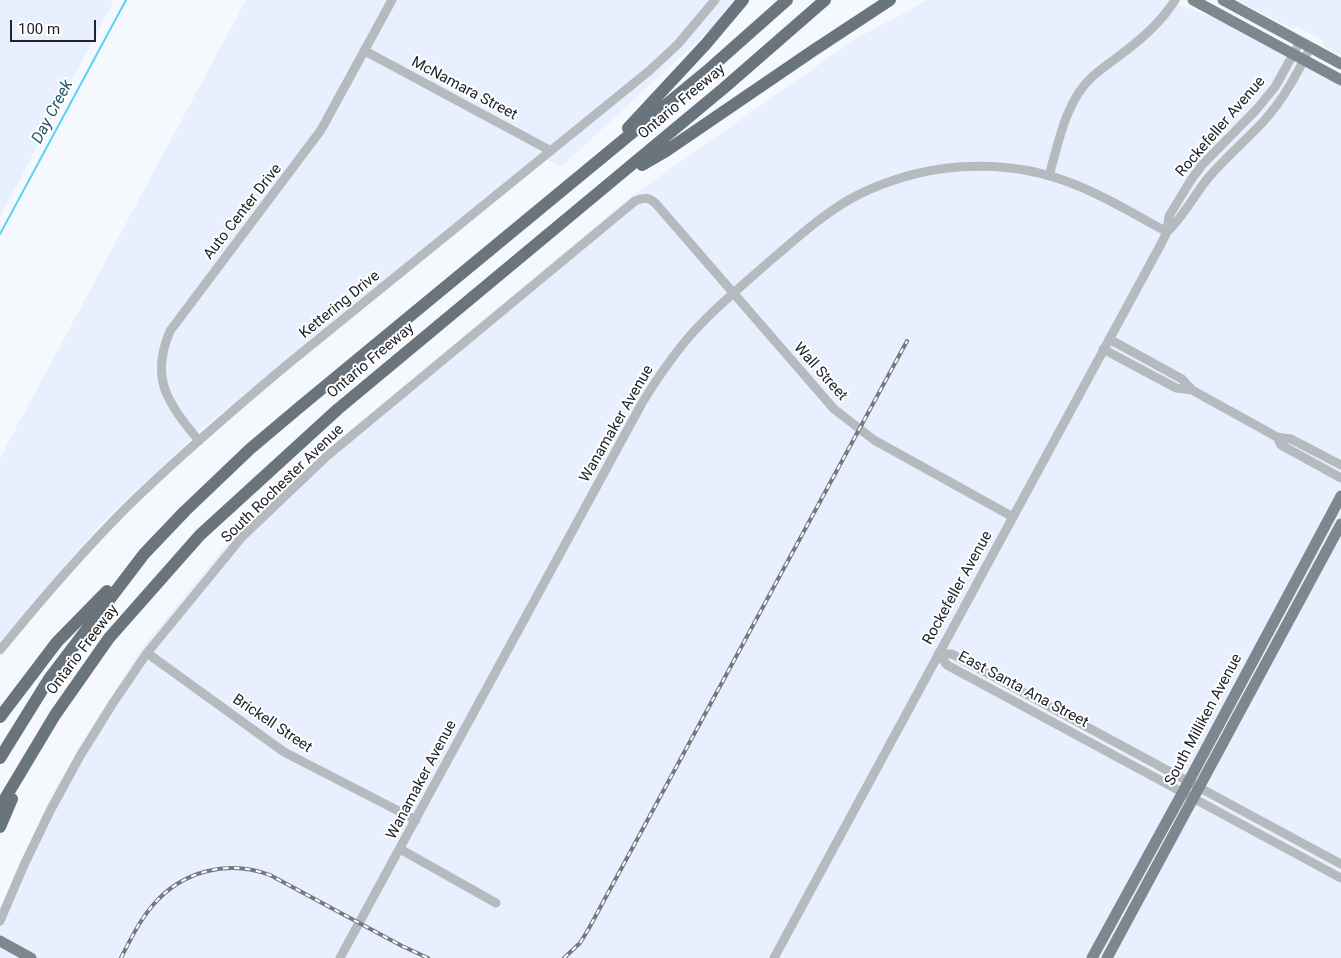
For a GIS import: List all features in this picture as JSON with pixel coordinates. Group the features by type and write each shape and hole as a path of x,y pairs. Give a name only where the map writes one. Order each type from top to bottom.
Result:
{"highway":[{"path":"594,164 706,44 743,0"},
{"name":"Ontario Freeway","path":"0,758 49,680 144,554 185,511 250,449 707,72 787,0"},
{"name":"Ontario Freeway","path":"0,807 55,715 109,638 200,535 338,409 610,184 826,0"},
{"path":"610,184 666,151 890,0"},
{"path":"0,717 57,642 144,554"},
{"path":"0,827 32,754"}],"main road":[{"path":"1193,0 1341,80"},
{"path":"1223,0 1341,64"},
{"name":"South Milliken Avenue","path":"1092,958 1341,496"},
{"name":"South Milliken Avenue","path":"1107,958 1341,524"},
{"path":"0,941 31,958"}],"street":[{"name":"Auto Center Drive","path":"199,441 178,414 163,386 161,363 170,331 321,130 392,0"},
{"name":"Kettering Drive","path":"0,650 27,616 97,538 149,486 288,364 649,71 678,44 716,0"},
{"path":"1049,176 1067,115 1083,87 1090,78 1158,23 1175,0"},
{"name":"Rockefeller Avenue","path":"776,957 1167,232 1179,221 1196,193 1209,177 1272,111 1288,89 1305,45"},
{"name":"McNamara Street","path":"365,51 551,151"},
{"name":"Rockefeller Avenue","path":"1167,232 1168,216 1202,165 1266,98 1299,57"},
{"name":"Wanamaker Avenue","path":"340,958 642,403 663,370 694,330 733,293 821,218 851,199 886,183 928,171 972,166 1012,168 1049,176 1075,184 1167,232"},
{"name":"Wall Street","path":"646,198 653,200 657,204 834,409 847,421 890,450 1014,517"},
{"name":"South Rochester Avenue","path":"0,921 24,865 61,789 108,711 147,653 242,537 327,456 636,201 646,198"},
{"path":"1109,339 1182,379 1192,390 1277,437 1291,439 1341,465"},
{"path":"1104,349 1176,388 1192,390"},
{"path":"1277,437 1281,445 1341,478"},
{"name":"Brickell Street","path":"147,653 284,752 416,820"},
{"name":"East Santa Ana Street","path":"938,654 952,654 1341,864"},
{"name":"East Santa Ana Street","path":"938,654 947,665 1341,878"},
{"path":"400,850 496,903"}],"shaded area":[{"path":"0,0 114,0 0,217"},
{"path":"246,0 736,0 717,23 561,167 539,155 203,428 100,525 0,642 0,458"},
{"path":"928,0 1166,0 1217,19 1341,86 1341,958 0,958 0,912 54,791 141,649 229,542 341,438 633,195 857,38"},
{"path":"1237,0 1341,0 1341,56 1325,47 1323,41 1298,27 1293,29"}],"waterway":[{"name":"Day Creek","path":"0,234 126,0"}],"railway":[{"path":"564,958 580,943 588,930 907,341"},
{"path":"121,958 144,917 165,893 192,876 222,868 254,870 270,875 428,958"}]}
